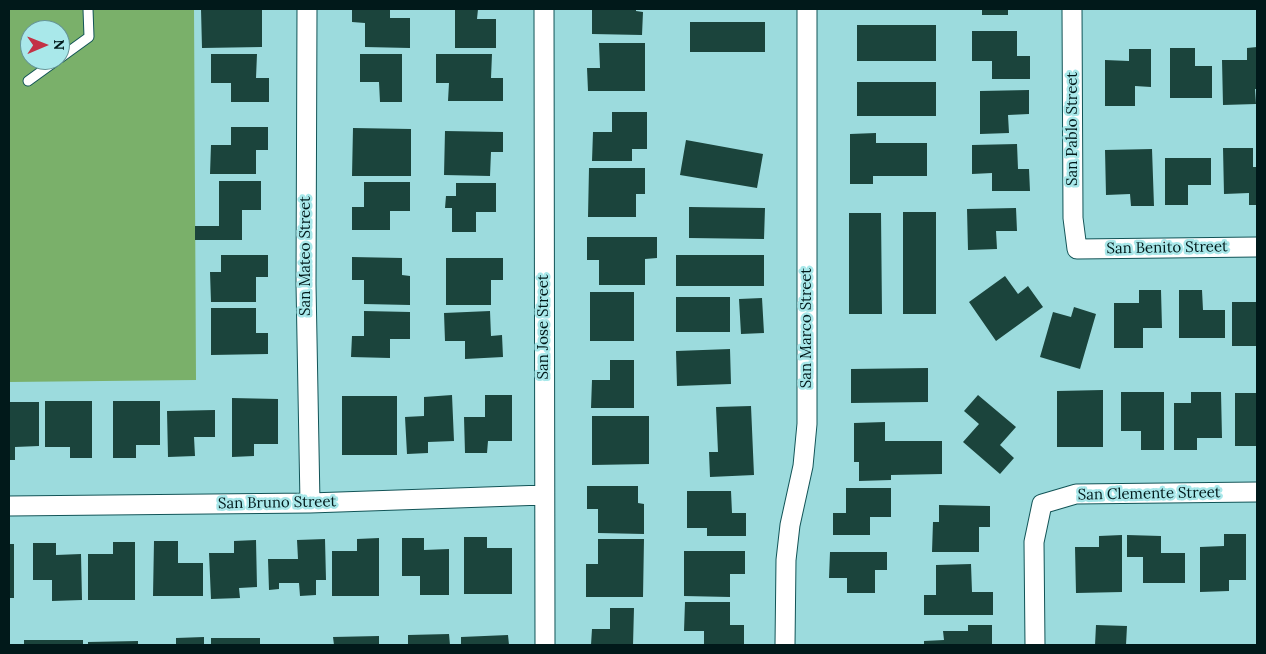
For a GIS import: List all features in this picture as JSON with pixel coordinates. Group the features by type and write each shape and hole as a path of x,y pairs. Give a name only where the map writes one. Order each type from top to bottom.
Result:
{"street":[{"name":"San Mateo Street","path":"307,9 306,284 310,503"},
{"name":"San Jose Street","path":"544,9 545,645"},
{"name":"San Marco Street","path":"785,645 786,560 790,524 802,466 807,424 807,9"},
{"name":"San Pablo Street","path":"1072,9 1073,218 1077,249"},
{"name":"San Benito Street","path":"1077,249 1257,247"},
{"name":"San Clemente Street","path":"1035,645 1034,542 1042,504 1076,494 1257,492"},
{"name":"San Bruno Street","path":"9,506 310,503 544,495"}],"lane":[{"path":"70,51 89,37 88,9"},
{"path":"28,81 44,70"}],"green space":[{"path":"9,9 194,9 196,380 9,382"}],"building":[{"path":"201,9 262,9 262,47 202,48"},
{"path":"352,9 390,9 390,18 410,18 410,48 365,47 365,23 352,22"},
{"path":"455,9 478,9 477,19 496,19 496,48 455,48"},
{"path":"592,9 636,9 636,11 643,12 642,35 592,34"},
{"path":"982,9 1008,9 1008,15 982,15"},
{"path":"690,22 765,22 765,52 690,52"},
{"path":"857,25 936,25 936,61 857,61"},
{"path":"972,31 1017,31 1017,56 1030,56 1030,79 992,79 992,61 972,61"},
{"path":"599,43 645,43 645,91 588,91 587,68 600,68"},
{"path":"1257,47 1256,104 1223,105 1222,60 1247,60 1247,48"},
{"path":"1170,48 1195,48 1195,66 1212,66 1212,98 1170,98"},
{"path":"1129,49 1151,49 1151,87 1135,86 1135,106 1105,106 1105,60 1129,61"},
{"path":"211,54 257,54 256,78 269,78 269,102 231,102 231,83 211,83"},
{"path":"360,54 402,54 402,102 380,102 379,82 360,82"},
{"path":"436,54 492,54 491,78 503,78 503,101 448,101 449,83 436,83"},
{"path":"857,82 936,82 936,116 857,116"},
{"path":"1029,90 1029,114 1008,115 1009,133 980,134 980,91"},
{"path":"612,112 647,112 647,149 632,149 632,161 592,161 593,132 612,132"},
{"path":"231,127 268,127 268,150 256,150 256,174 210,174 211,145 231,145"},
{"path":"353,128 411,129 411,176 352,176"},
{"path":"445,131 503,132 503,152 491,152 490,176 444,175"},
{"path":"876,133 876,143 927,143 927,176 873,176 873,184 850,184 850,134"},
{"path":"686,140 763,154 757,188 680,175"},
{"path":"1017,144 1018,169 1029,169 1030,191 992,191 992,173 972,174 972,145"},
{"path":"1223,148 1253,148 1253,167 1257,167 1257,205 1249,205 1249,193 1224,194"},
{"path":"1152,149 1154,206 1131,206 1130,194 1106,195 1105,150"},
{"path":"1165,158 1211,158 1211,185 1188,185 1188,205 1165,205"},
{"path":"589,168 645,168 645,194 636,194 636,217 588,217"},
{"path":"219,181 261,181 261,210 242,210 242,240 195,240 195,226 219,226"},
{"path":"364,182 410,182 410,211 390,211 390,230 352,230 352,207 364,207"},
{"path":"456,183 496,183 496,212 476,212 476,232 452,232 452,208 445,208 446,196 456,196"},
{"path":"689,207 765,208 764,239 689,238"},
{"path":"1016,208 1017,231 996,231 997,249 968,250 967,209"},
{"path":"903,212 936,212 936,314 903,314"},
{"path":"849,213 881,213 882,314 849,314"},
{"path":"587,237 657,237 657,258 645,259 645,285 599,285 599,260 587,260"},
{"path":"221,255 268,255 268,277 256,277 256,302 211,302 210,272 221,272"},
{"path":"676,255 764,255 764,286 676,286"},
{"path":"352,257 402,258 402,275 410,276 410,305 364,304 364,280 352,280"},
{"path":"446,258 503,258 503,280 491,280 491,305 446,305"},
{"path":"1005,276 1018,294 1028,286 1043,307 996,341 969,302"},
{"path":"1139,290 1161,290 1162,328 1143,328 1143,348 1114,348 1114,303 1139,303"},
{"path":"1179,290 1202,290 1203,310 1225,310 1225,338 1179,338"},
{"path":"590,292 634,292 634,341 590,341"},
{"path":"676,297 730,297 730,332 676,332"},
{"path":"762,298 764,333 741,334 739,299"},
{"path":"1232,302 1257,302 1257,346 1232,346"},
{"path":"1074,307 1096,314 1080,369 1040,357 1053,312 1071,317"},
{"path":"211,308 256,308 256,333 268,333 268,354 211,355"},
{"path":"364,311 410,312 410,339 390,339 390,358 351,357 352,336 364,336"},
{"path":"490,311 491,336 502,335 503,357 465,359 465,341 445,341 444,313"},
{"path":"730,349 731,384 677,386 676,351"},
{"path":"610,360 634,360 634,408 591,408 592,380 610,380"},
{"path":"928,368 928,402 851,403 851,369"},
{"path":"1103,390 1103,447 1057,447 1057,391"},
{"path":"1121,392 1164,392 1164,450 1141,450 1141,431 1121,431"},
{"path":"1191,392 1221,392 1222,438 1197,438 1197,450 1174,450 1174,403 1191,403"},
{"path":"1235,393 1257,393 1257,446 1235,446"},
{"path":"452,395 454,441 428,442 428,453 407,454 405,417 424,416 424,397"},
{"path":"485,395 512,395 512,441 488,441 487,453 465,453 464,417 485,417"},
{"path":"978,395 1016,427 1000,445 1014,458 1000,474 963,442 979,424 964,411"},
{"path":"342,396 397,396 397,455 342,455"},
{"path":"232,398 278,399 278,444 254,444 254,456 232,457"},
{"path":"45,401 92,401 92,458 70,458 70,447 45,447"},
{"path":"113,401 160,401 160,445 136,445 136,458 113,458"},
{"path":"9,402 39,402 39,446 15,447 15,460 9,460"},
{"path":"751,406 754,475 710,477 709,452 718,452 716,407"},
{"path":"215,410 215,437 194,437 195,456 168,457 167,411"},
{"path":"592,416 649,416 649,464 592,465"},
{"path":"885,422 885,441 942,441 942,474 891,475 891,480 859,481 859,462 854,462 854,423"},
{"path":"587,486 638,486 638,503 644,504 644,534 598,533 598,509 587,509"},
{"path":"846,488 891,488 891,517 870,517 870,535 833,535 833,513 846,513"},
{"path":"687,491 731,491 732,513 746,513 746,536 707,536 707,528 687,528"},
{"path":"939,505 990,506 990,527 979,527 979,552 932,552 933,522 939,522"},
{"path":"1224,534 1246,534 1246,580 1229,580 1229,591 1200,592 1200,547 1224,546"},
{"path":"1122,535 1122,592 1076,593 1075,547 1099,547 1099,536"},
{"path":"1127,535 1161,536 1161,553 1185,553 1185,583 1143,583 1143,557 1127,557"},
{"path":"464,537 487,537 487,548 512,548 512,594 464,594"},
{"path":"379,538 379,596 332,596 332,551 357,551 357,539"},
{"path":"402,538 424,538 424,550 449,549 449,595 420,595 420,576 402,576"},
{"path":"325,539 326,580 316,580 316,595 300,596 299,583 279,583 279,589 269,590 268,559 298,559 297,540"},
{"path":"598,539 644,539 643,597 586,597 586,564 598,564"},
{"path":"256,540 257,587 239,588 240,598 211,599 209,553 234,553 234,541"},
{"path":"154,541 178,541 178,563 203,563 203,596 153,596"},
{"path":"113,542 135,542 135,600 88,600 88,554 113,554"},
{"path":"33,543 56,543 56,555 81,554 82,600 52,601 52,580 33,580"},
{"path":"9,544 14,544 14,598 9,598"},
{"path":"684,551 745,551 745,574 730,574 730,597 684,596"},
{"path":"830,552 887,552 887,570 875,570 875,593 847,593 847,578 829,578"},
{"path":"971,564 972,592 993,592 993,615 924,615 924,595 936,595 936,565"},
{"path":"685,602 730,602 730,625 744,625 744,645 704,645 704,631 684,631"},
{"path":"610,608 634,608 633,645 591,645 592,629 610,629"},
{"path":"968,625 992,625 992,645 924,645 924,641 944,640 943,631 968,631"},
{"path":"1096,625 1127,626 1126,645 1095,645"},
{"path":"449,634 450,645 408,645 408,635"},
{"path":"508,635 509,645 461,645 461,637"},
{"path":"379,636 379,645 334,645 333,637"},
{"path":"204,637 204,645 176,645 176,638"},
{"path":"211,638 260,638 260,645 211,645"},
{"path":"24,640 83,640 83,645 24,645"},
{"path":"138,641 138,645 88,645 88,642"}]}
